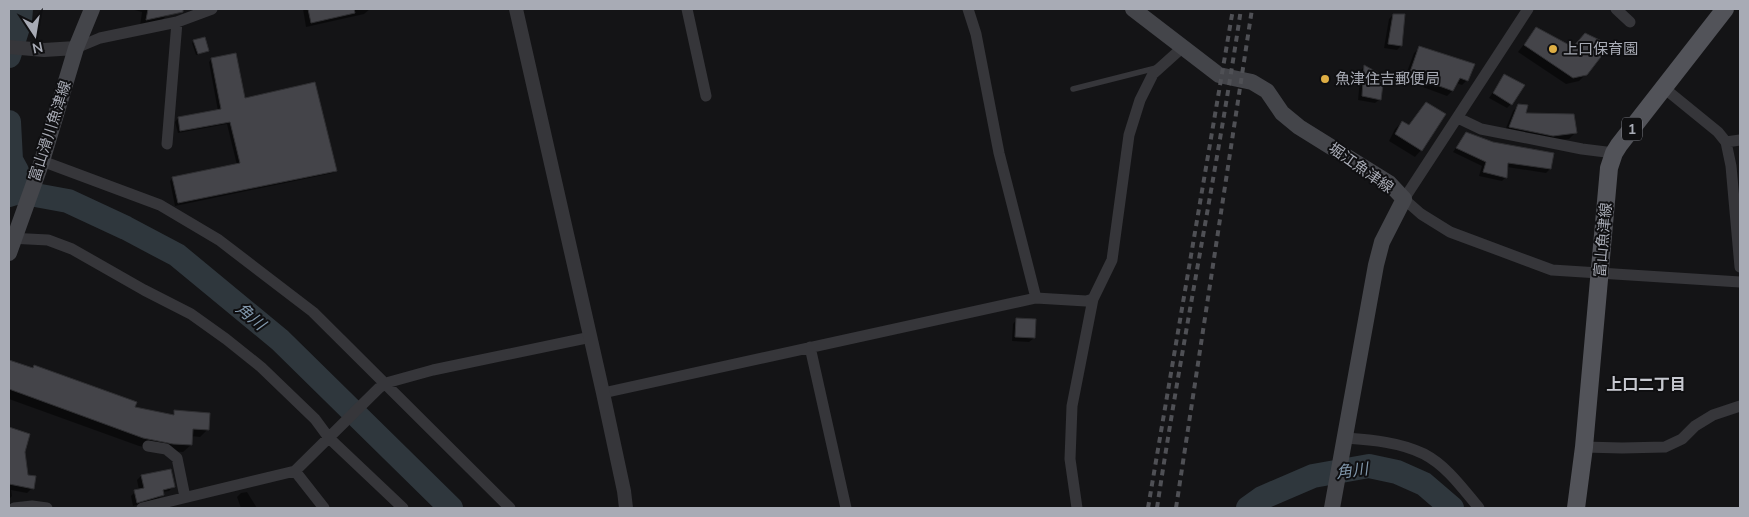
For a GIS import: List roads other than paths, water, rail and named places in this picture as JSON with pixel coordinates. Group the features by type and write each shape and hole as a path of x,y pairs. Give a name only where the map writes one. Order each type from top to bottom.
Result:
{"main road":[{"name":"富山滑川魚津線","path":"12,241 40,166 76,48 92,9"},
{"name":"堀江魚津線","path":"1133,9 1219,76 1252,82 1268,91 1282,113 1299,127 1389,183 1404,199 1395,214 1380,250 1332,508"},
{"name":"富山魚津線","path":"1576,508 1584,447 1609,168 1614,153 1725,9"}],"street":[{"path":"9,47 44,50 76,48 100,38 177,22 212,9"},
{"path":"516,9 591,337 626,508"},
{"path":"686,9 706,96"},
{"path":"968,9 976,34 999,153 1036,298"},
{"path":"1528,9 1404,199 1421,214 1450,232 1552,270 1740,282"},
{"path":"1616,9 1630,22"},
{"path":"167,144 177,22"},
{"path":"1077,508 1070,459 1072,406 1093,299 1112,260 1129,135 1140,100 1153,74 1182,48"},
{"path":"1664,88 1718,132 1726,142 1731,166 1739,235 1740,267"},
{"path":"1458,118 1481,129 1582,150 1614,153"},
{"path":"1726,142 1740,140"},
{"path":"40,166 160,205 219,240 314,312 382,386 510,508"},
{"path":"12,241 48,240 72,249 191,314 261,367 403,508"},
{"path":"603,393 1036,298 1086,301 1093,299"},
{"path":"142,508 295,471 382,386 433,370 591,337"},
{"path":"810,347 846,508"},
{"path":"1584,447 1665,448 1682,438 1695,426 1740,406"},
{"path":"1345,438 1388,442 1424,454 1448,472 1479,508"},
{"path":"148,446 166,449 177,458 185,497"},
{"path":"295,471 324,508"},
{"path":"14,508 32,506 47,508"}],"lane":[{"path":"1073,88 1160,67"}],"waterway":[{"path":"9,56 20,21 21,9"},
{"path":"9,122 11,160 17,171 19,192"},
{"name":"角川","path":"9,195 19,192 68,201 126,228 177,255 280,340 451,508"},
{"name":"角川","path":"1248,508 1262,498 1313,476 1369,466 1397,472 1424,484 1452,508"}],"railway":[{"path":"1148,508 1233,9"},
{"path":"1157,508 1241,9"},
{"path":"1176,508 1252,9"}],"place":[{"name":"上口保育園","path":"1553,49"},
{"name":"魚津住吉郵便局","path":"1325,79"}],"district":[{"name":"上口二丁目","path":"1646,384"}]}
